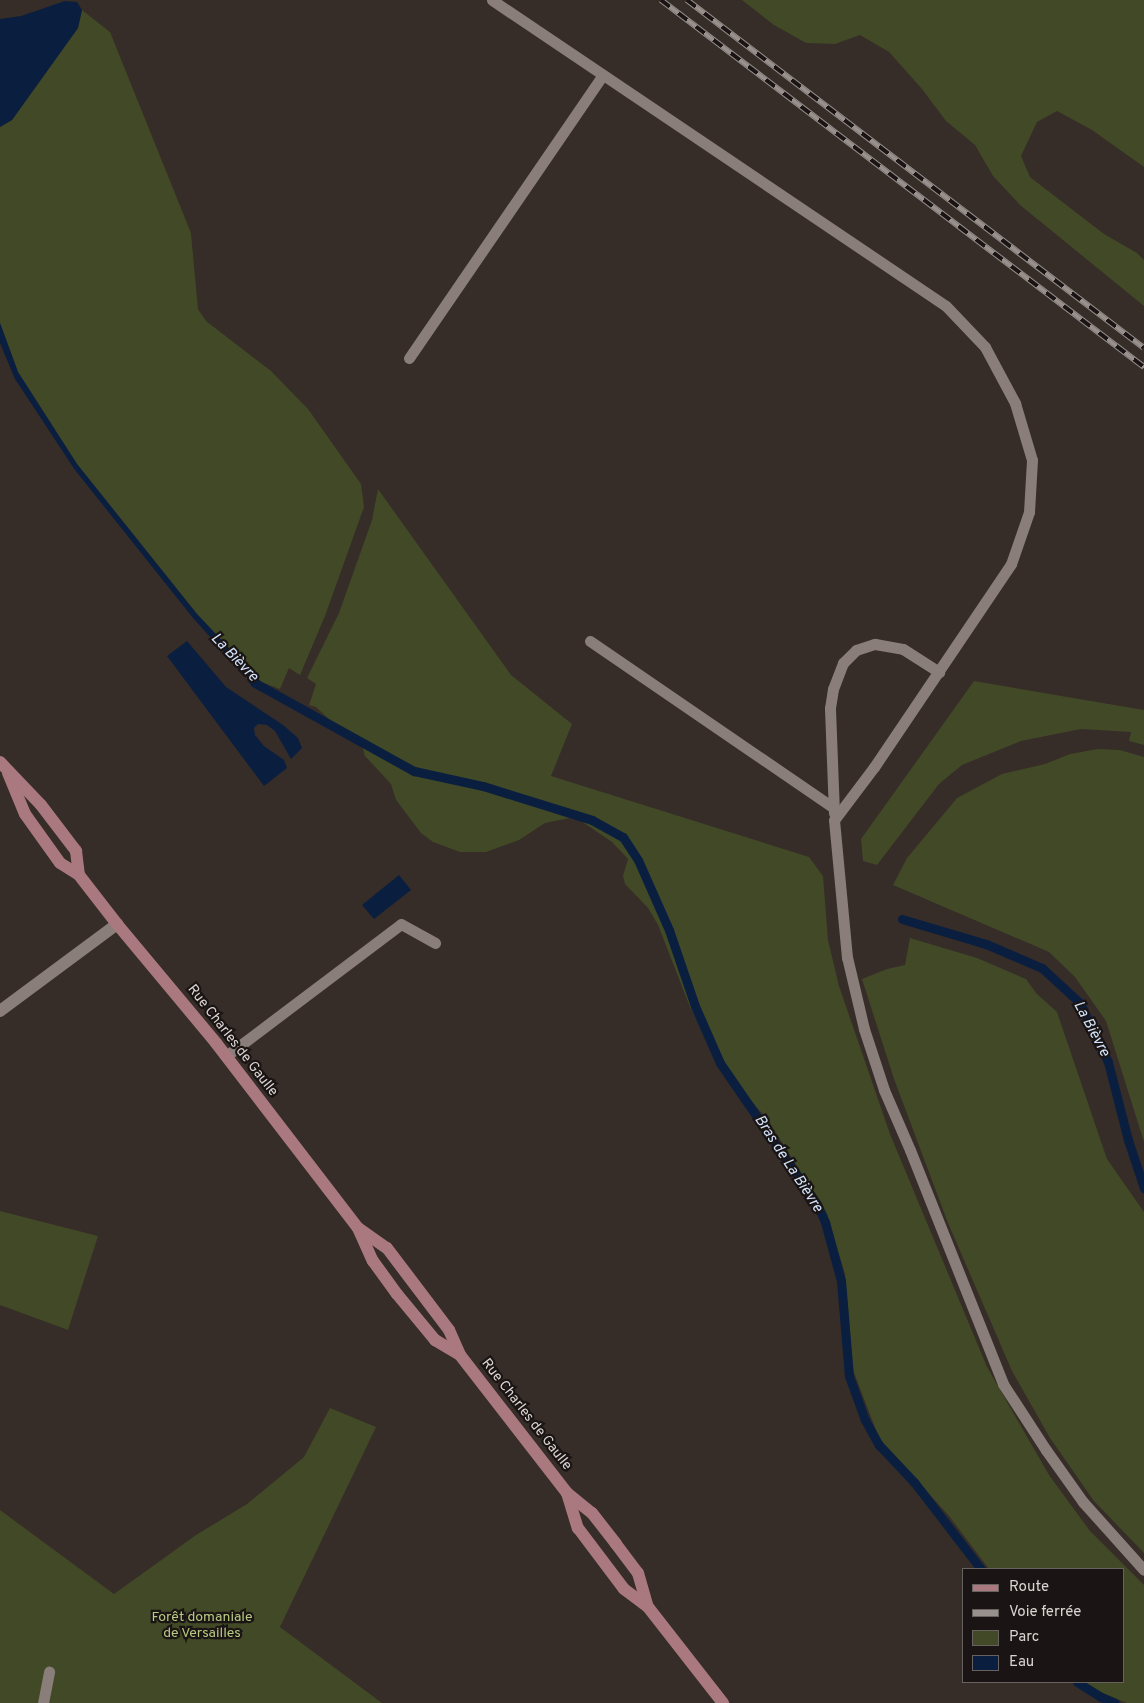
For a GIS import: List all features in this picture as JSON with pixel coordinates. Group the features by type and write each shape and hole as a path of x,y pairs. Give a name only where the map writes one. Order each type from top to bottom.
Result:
{"main road":[{"name":"Rue Charles de Gaulle","path":"0,762 8,773 41,805 76,851 80,875"},
{"name":"Rue Charles de Gaulle","path":"8,773 25,814 60,863 80,875 117,924 186,1005 226,1056 358,1228 373,1262 397,1294 435,1340 460,1355"},
{"name":"Rue Charles de Gaulle","path":"358,1228 387,1248 449,1330 460,1355 567,1493 592,1513 638,1573 648,1607"},
{"name":"Rue Charles de Gaulle","path":"567,1493 578,1528 624,1589 648,1607 723,1703"}],"street":[{"path":"0,1011 117,924"}],"lane":[{"path":"492,0 946,306 985,347 1015,404 1032,460 1029,512 1011,564 874,767 834,820"},
{"path":"409,358 603,75"},
{"path":"590,641 834,808"},
{"path":"939,672 903,649 875,644 856,650 843,663 833,689 830,708 834,820 847,957 864,1029 884,1090 1004,1384 1046,1450 1083,1502 1144,1570"},
{"path":"226,1056 401,924 435,943"},
{"path":"42,1703 49,1672"}],"green space":[{"path":"742,0 1144,0 1144,167 1092,130 1057,111 1037,122 1021,156 1030,177 1104,234 1137,253 1144,260 1144,306 1020,205 993,176 975,145 946,121 922,89 889,52 860,35 835,44 806,43 774,25"},
{"path":"82,10 110,32 191,233 198,309 206,321 271,371 308,409 361,484 364,507 325,616 300,675 289,668 280,689 261,682 197,614 77,464 18,372 0,323 0,127 12,120 78,28"},
{"path":"378,489 511,675 572,724 551,776 809,857 823,876 828,940 839,986 890,1134 987,1367 1049,1475 1090,1531 1144,1585 1144,1703 1127,1703 1095,1690 1085,1683 1124,1683 1124,1568 988,1568 949,1516 879,1438 853,1370 845,1274 827,1214 768,1120 745,1094 702,1029 690,1007 658,925 648,908 625,884 623,876 628,859 612,842 581,821 570,818 545,823 519,840 486,852 460,852 433,842 421,833 396,800 391,784 365,756 361,742 333,723 316,707 309,705 316,684 307,678 339,613 372,520"},
{"path":"974,681 1144,710 1144,745 1129,741 1131,732 1081,729 1021,741 962,765 939,784 877,865 863,861 861,839"},
{"path":"1098,749 1120,750 1144,757 1144,1142 1106,1021 1075,977 1049,952 893,885 907,858 957,798 1002,774 1045,764 1070,754"},
{"path":"910,938 977,958 1026,979 1036,993 1057,1012 1107,1159 1144,1212 1144,1553 1094,1501 1050,1438 1012,1371 948,1223 894,1079 862,979 887,969 905,965"},
{"path":"0,1211 98,1236 68,1330 0,1305"},
{"name":"Forêt domaniale de Versailles","path":"330,1408 376,1427 280,1627 382,1703 0,1703 0,1510 114,1594 196,1535 247,1504 304,1457"}],"water":[{"path":"65,1 77,2 82,10 78,28 12,120 0,127 0,19 21,16"},
{"path":"0,323 18,372 77,464 197,614 261,682 258,690 193,618 75,470 15,379 0,343"},
{"path":"187,641 226,687 283,725 298,738 302,748 291,759 275,731 267,725 258,724 254,728 255,735 264,746 284,760 287,768 264,786 167,656"},
{"path":"399,875 411,890 374,919 362,905"}],"waterway":[{"name":"Bras de La Bièvre","path":"251,678 255,683 414,771 483,786 592,820 623,837 638,860 669,930 695,1006 720,1063 817,1204 825,1222 841,1281 849,1376 865,1420 879,1445 914,1482 980,1568"},
{"name":"La Bièvre","path":"902,919 986,944 1042,968 1080,1003 1108,1062 1128,1140 1144,1188"},
{"name":"Bras de La Bièvre","path":"1079,1683 1115,1703"}],"railway":[{"path":"661,0 1144,367"},
{"path":"687,0 1144,348"}]}
